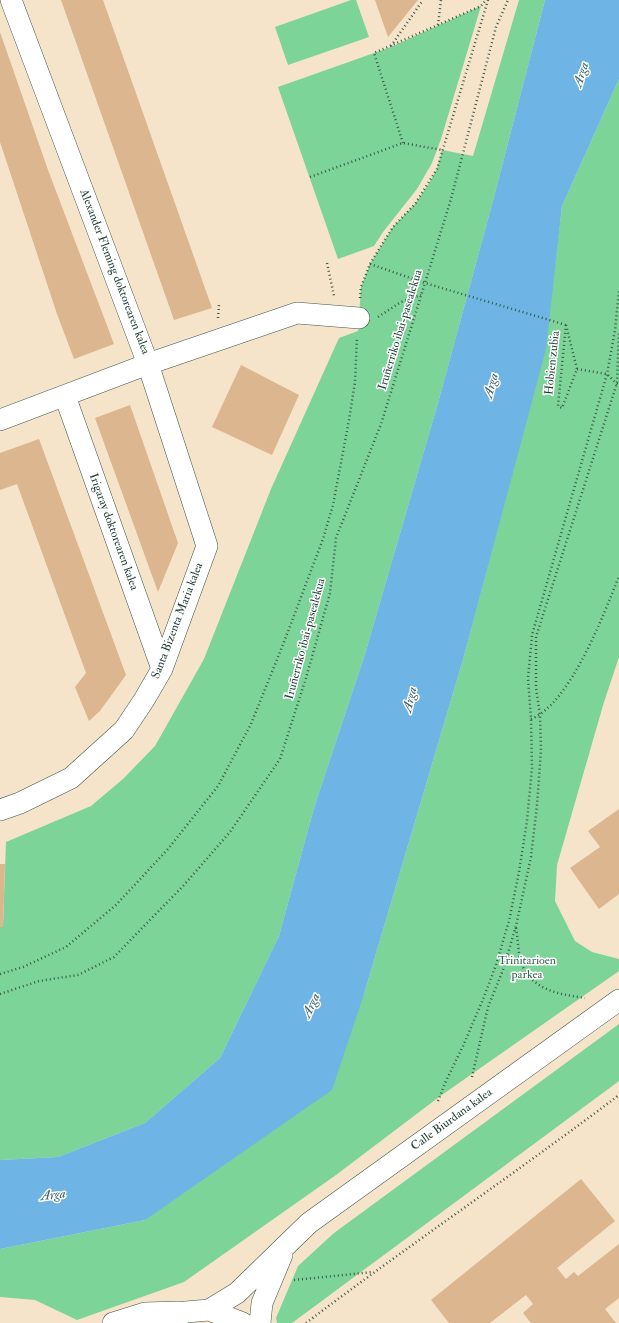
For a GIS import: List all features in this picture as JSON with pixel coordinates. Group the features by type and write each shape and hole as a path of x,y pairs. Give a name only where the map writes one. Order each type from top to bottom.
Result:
{"street":[{"name":"Alexander Fleming doktorearen kalea","path":"12,0 148,364 207,546"},
{"path":"0,420 148,364 297,313 358,318"},
{"name":"Irigaray doktorearen kalea","path":"64,396 162,669"},
{"name":"Santa Bizenta Maria kalea","path":"0,810 20,803 71,778 124,730 162,669 207,546"},
{"name":"Calle Biurdana kalea","path":"209,1310 237,1293 309,1223 619,1000"},
{"name":"Calle Biurdana kalea","path":"260,1323 262,1303 288,1244"},
{"path":"113,1323 145,1313 209,1310 243,1323"},
{"path":"162,1323 186,1312"}],"path":[{"path":"391,47 423,0"},
{"path":"438,25 441,0"},
{"path":"403,143 374,53 391,47 481,6 487,0"},
{"path":"0,974 23,968 66,947 116,905 168,849 218,786 251,724 323,539 333,505 355,382 358,318 362,287 370,264 393,227 415,204 437,169 487,0"},
{"name":"Iruñerriko ibai-pasealekua","path":"0,994 39,981 78,975 114,957 184,885 230,832 280,758 306,678 330,593 336,538 381,424 451,199 496,27 508,0"},
{"path":"310,177 403,143 442,150"},
{"path":"327,263 358,318"},
{"name":"Hobien zubia","path":"370,264 448,291 566,325"},
{"path":"438,1101 484,997 509,921 527,821 532,768 528,678 532,635 607,374 615,330 619,291"},
{"path":"358,318 421,295"},
{"name":"Hobien zubia","path":"566,325 577,369 562,408 558,406 566,325"},
{"path":"472,1077 488,1006 503,970 516,926 531,857 541,750 540,716 536,688 536,637 618,385 619,331"},
{"path":"577,369 607,374 618,385"},
{"path":"531,719 540,716 564,689 596,635 619,576"},
{"path":"516,926 520,960 531,978 544,989 551,992 586,998"},
{"path":"306,1323 374,1272 543,1152 619,1095"},
{"path":"292,1280 374,1272"}],"green space":[{"path":"351,0 356,0 369,37 288,65 275,27"},
{"path":"519,0 545,0 494,197 438,403 365,654 314,808 279,936 220,1058 145,1123 58,1157 0,1160 0,927 3,926 6,842 91,806 123,779 155,746 204,659 271,489 339,338 358,331 361,287 370,264 393,227 415,204 428,185 437,169 442,150 473,156"},
{"path":"481,6 441,139 432,163 417,189 383,232 374,246 338,259 278,87 391,47"},
{"name":"Trinitarioen parkea","path":"619,79 619,657 604,702 557,865 555,901 575,941 592,952 619,959 619,971 439,1097 336,1175 184,1282 77,1320 35,1300 0,1297 0,1249 145,1220 364,994 464,656 545,349 562,206"},
{"path":"619,1024 619,1081 292,1323 277,1323 276,1318 298,1266 334,1233"}],"water":[{"name":"Arga","path":"545,0 619,0 619,79 562,206 546,349 464,656 364,994 332,1090 145,1220 0,1249 0,1160 58,1157 145,1123 220,1058 279,936 314,808 365,654 438,403 494,197"}],"building":[{"path":"61,0 103,0 212,308 174,320"},
{"path":"375,0 418,0 388,37"},
{"path":"0,32 48,170 114,344 74,359 57,314 0,142"},
{"path":"241,365 299,395 272,455 212,427"},
{"path":"130,405 178,543 158,592 95,418"},
{"path":"39,439 126,675 100,711 89,721 75,687 86,673 17,484 0,490 0,453"},
{"path":"619,809 619,894 599,909 570,868 600,847 588,831"},
{"path":"0,864 5,864 3,927 0,927"},
{"path":"581,1179 615,1221 557,1268 566,1279 574,1272 578,1276 619,1244 619,1298 605,1309 616,1323 531,1323 523,1313 533,1304 526,1295 490,1323 449,1323 431,1300"}]}
